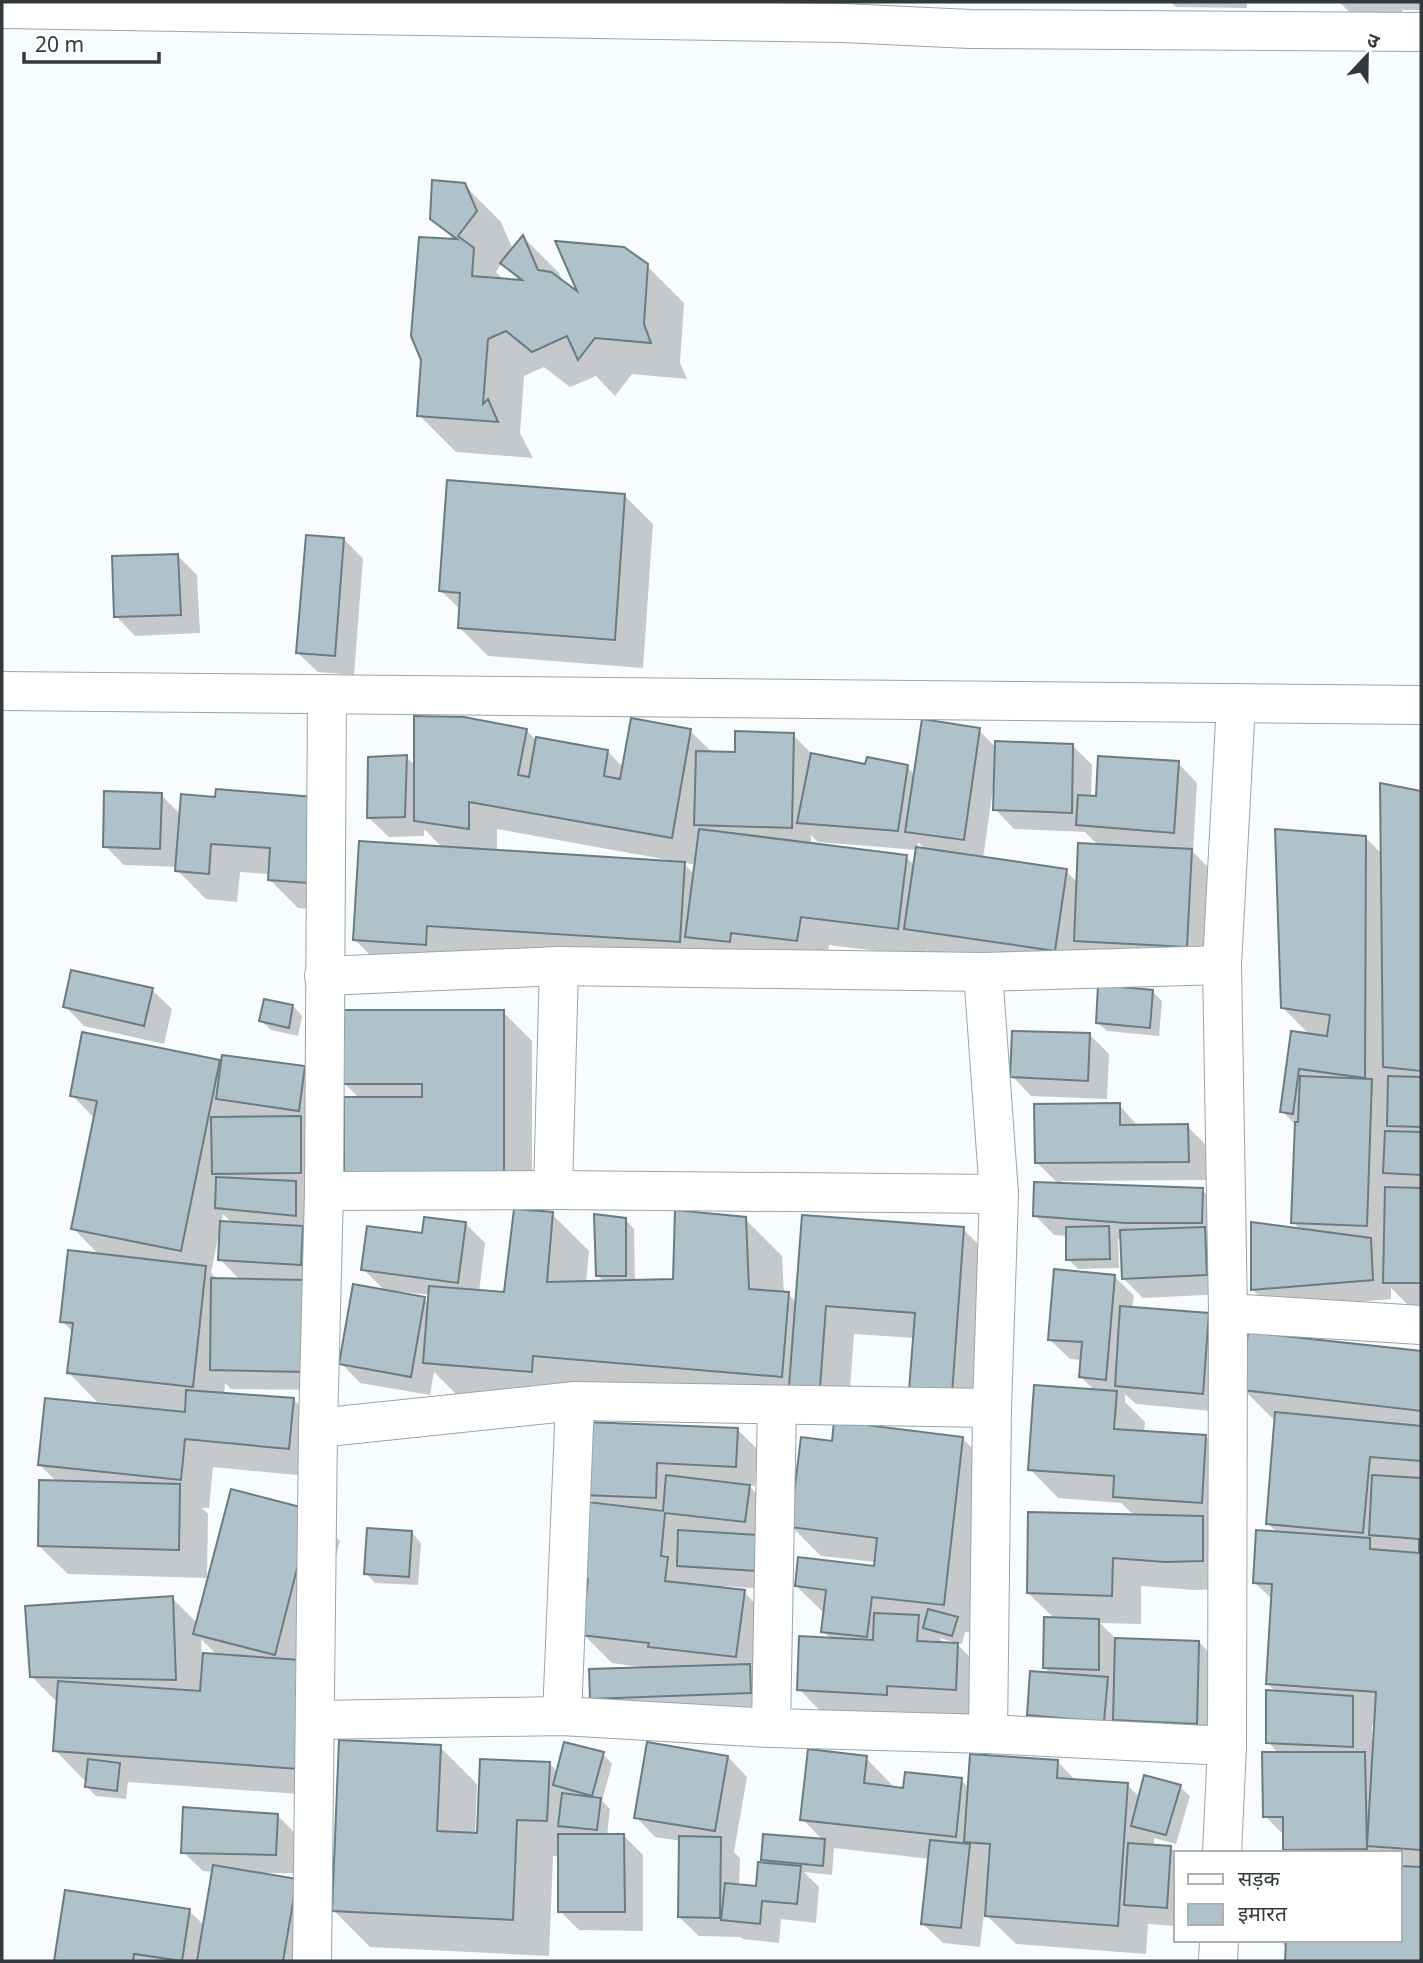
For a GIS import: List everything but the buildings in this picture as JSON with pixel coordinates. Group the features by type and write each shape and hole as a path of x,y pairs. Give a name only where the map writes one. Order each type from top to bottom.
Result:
{"street":[{"path":"2,9 843,12 970,29 1421,32"},
{"path":"2,691 1421,705"},
{"path":"312,1961 318,1427 324,1191 327,694"},
{"path":"1222,1851 1227,1746 1228,1312 1222,965 1236,704"},
{"path":"324,976 559,966 983,971 1222,965"},
{"path":"553,1190 559,966"},
{"path":"983,971 999,1194 992,1408 988,1734"},
{"path":"324,1191 999,1194"},
{"path":"1228,1312 1421,1325"},
{"path":"318,1427 575,1401 992,1408"},
{"path":"562,1716 575,1401"},
{"path":"771,1728 777,1405"},
{"path":"316,1720 562,1716 771,1728 988,1734 1227,1746"},
{"path":"1218,1961 1219,1942"}]}
